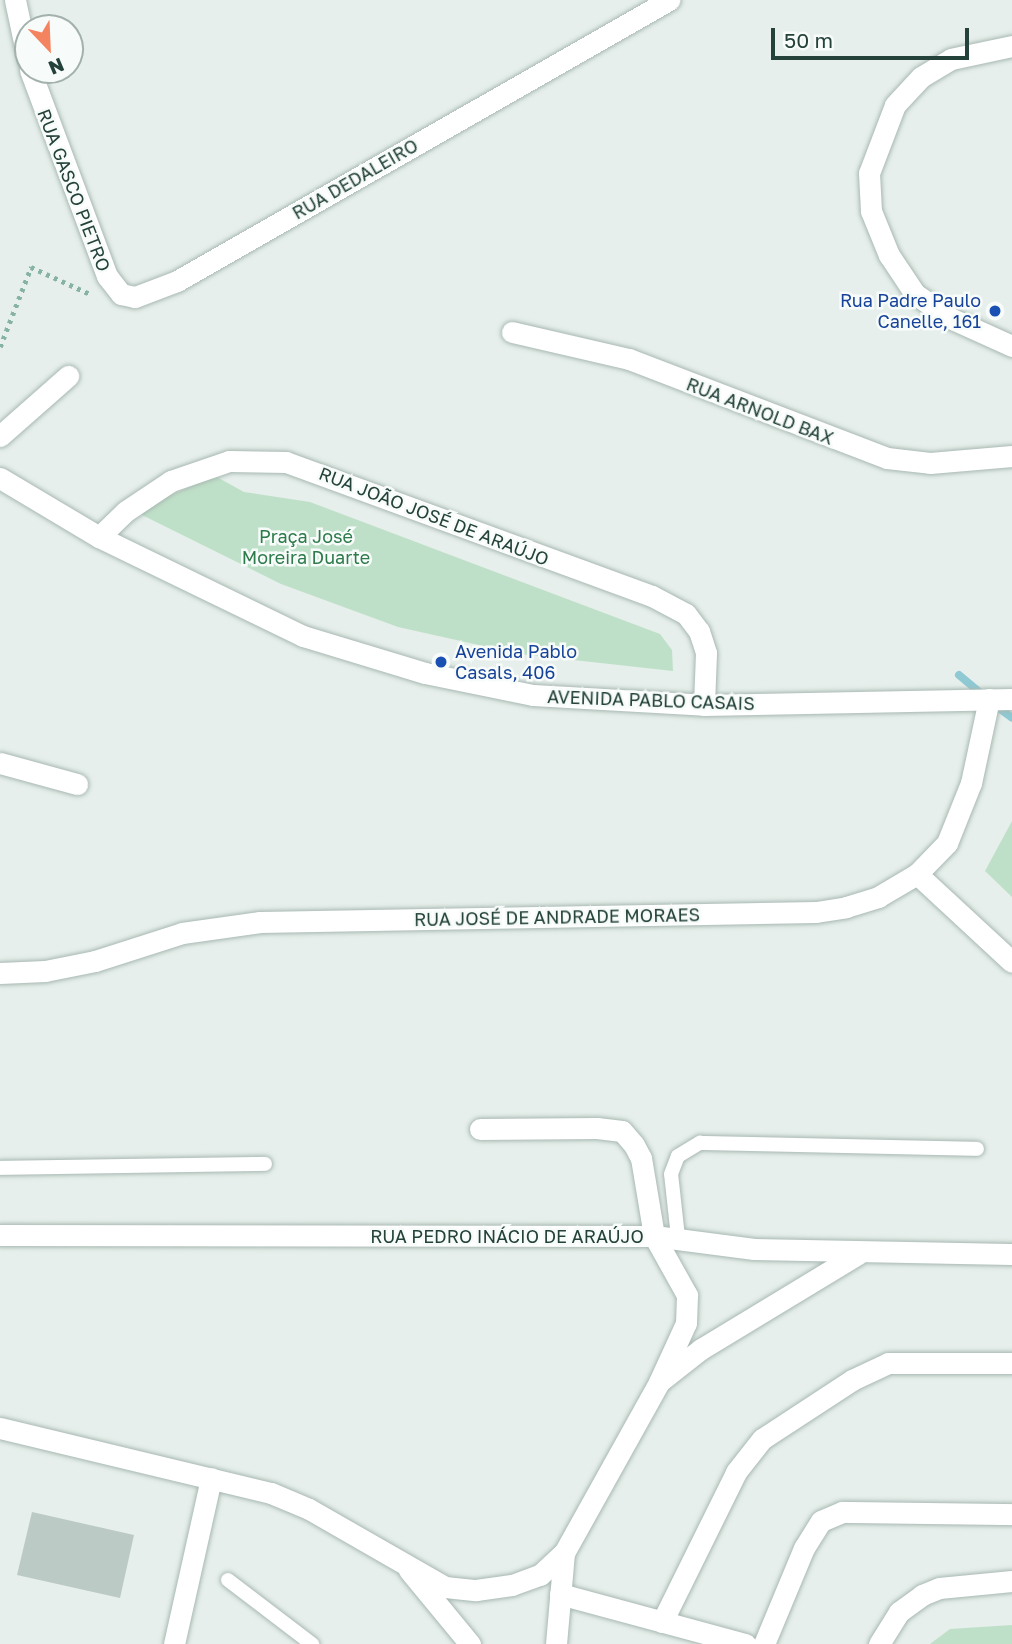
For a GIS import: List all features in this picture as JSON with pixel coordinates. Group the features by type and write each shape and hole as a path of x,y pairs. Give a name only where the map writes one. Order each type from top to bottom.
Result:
{"street":[{"name":"RUA DEDALEIRO","path":"135,297 177,281 669,0"},
{"path":"1012,46 951,59 921,78 895,105 869,173 871,211 889,254 915,294 950,318 1012,346"},
{"name":"RUA GASCO PIETRO","path":"35,84 107,276 121,294 135,297"},
{"name":"RUA ARNOLD BAX","path":"512,332 629,359 887,458 930,463 1012,456"},
{"path":"0,436 68,376"},
{"name":"RUA JOÃO JOSÉ DE ARAÚJO","path":"99,537 126,511 171,481 229,461 286,462 652,596 686,614 699,631 706,653 704,705"},
{"name":"AVENIDA PABLO CASAIS","path":"0,478 99,537 303,636 425,673 533,695 704,705 1012,699"},
{"name":"RUA JOSÉ DE ANDRADE MORAES","path":"0,973 45,971 95,961 182,933 260,922 816,912 878,897 917,874 947,843 971,783 989,699"},
{"path":"0,763 77,784"},
{"path":"917,874 1012,962"},
{"path":"0,1428 271,1493 309,1509 445,1587 476,1590 512,1586 540,1575 564,1553 659,1382 688,1310 683,1282 654,1236 641,1158 621,1131 480,1129"},
{"name":"RUA PEDRO INÁCIO DE ARAÚJO","path":"0,1235 654,1236 678,1237 754,1249 858,1254 1012,1254"},
{"path":"659,1382 701,1349 858,1254"},
{"path":"662,1622 736,1472 762,1438 852,1380 888,1363 1012,1363"},
{"path":"174,1644 211,1478"},
{"path":"764,1644 804,1548 821,1521 842,1512 1012,1514"},
{"path":"556,1644 564,1553"},
{"path":"403,1563 470,1644"},
{"path":"879,1644 899,1612 922,1595 939,1588 1012,1581"},
{"path":"560,1594 745,1644"}],"lane":[{"path":"678,1237 671,1174 678,1156 700,1143 977,1149"},
{"path":"0,1168 265,1164"},
{"path":"228,1580 312,1644"}],"path":[{"path":"0,347 31,267 110,303 135,297"}],"green space":[{"name":"Praça José Moreira Duarte","path":"215,476 244,492 310,502 660,634 672,650 673,671 519,654 398,627 281,584 140,514 162,499"},
{"path":"1012,821 1012,897 985,871"},
{"path":"1012,1625 1012,1644 930,1644 950,1629"}],"building":[{"path":"32,1512 134,1535 120,1598 17,1575"}],"waterway":[{"path":"959,675 982,694"},
{"path":"995,705 1012,718"}],"place":[{"name":"Rua Padre Paulo Canelle, 161","path":"995,311"},
{"name":"Avenida Pablo Casals, 406","path":"441,662"}]}
